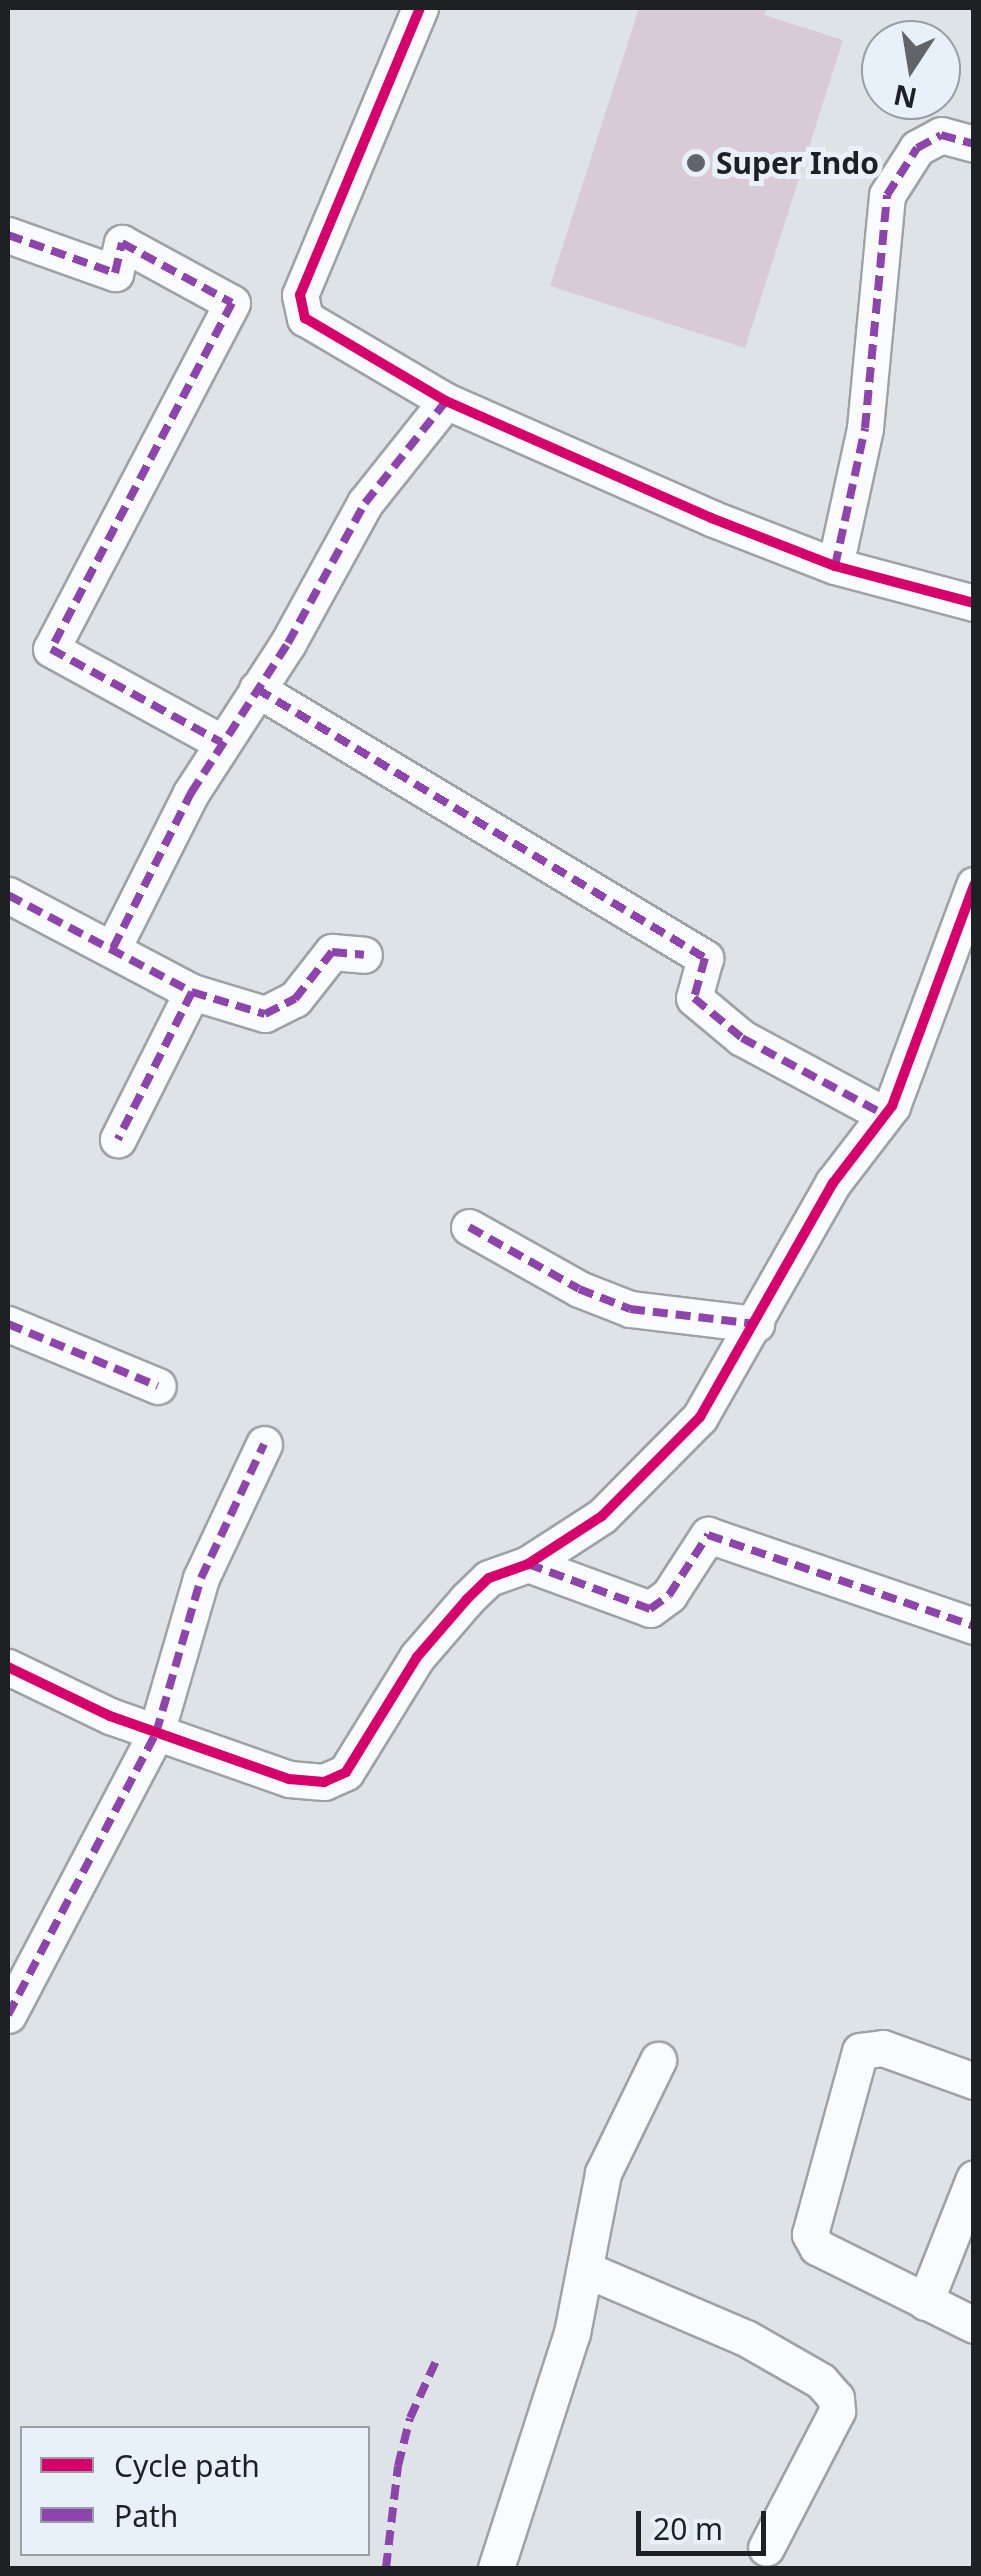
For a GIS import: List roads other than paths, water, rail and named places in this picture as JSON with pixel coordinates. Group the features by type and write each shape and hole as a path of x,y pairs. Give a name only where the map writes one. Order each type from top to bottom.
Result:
{"street":[{"path":"420,8 299,302 306,318 446,401 835,566 974,603"},
{"path":"835,566 866,428 887,195 917,148 941,135 974,144"},
{"path":"8,235 115,273 122,243 232,302 52,649 221,742"},
{"path":"113,948 221,742 258,689 365,503 446,401"},
{"path":"258,689 705,958 694,998 742,1038 885,1115"},
{"path":"8,1667 156,1734 290,1780 324,1782 346,1772 417,1657 489,1578 528,1564 602,1516 700,1417 833,1183 885,1115 908,1074 974,885"},
{"path":"8,895 192,992 266,1014 295,999 332,952 364,955"},
{"path":"118,1139 192,992"},
{"path":"469,1227 579,1289 630,1309 756,1324"},
{"path":"8,1324 158,1386"},
{"path":"8,2015 156,1734 200,1578 264,1444"},
{"path":"528,1564 650,1608 670,1595 708,1535 974,1626"},
{"path":"974,2082 882,2048 860,2051 810,2227 817,2247 974,2324"},
{"path":"496,2568 587,2270 602,2173 658,2060"},
{"path":"925,2302 974,2178"},
{"path":"587,2270 746,2338 821,2381 836,2398 837,2411 766,2548"}],"place":[{"name":"Super Indo","path":"696,163"}]}
